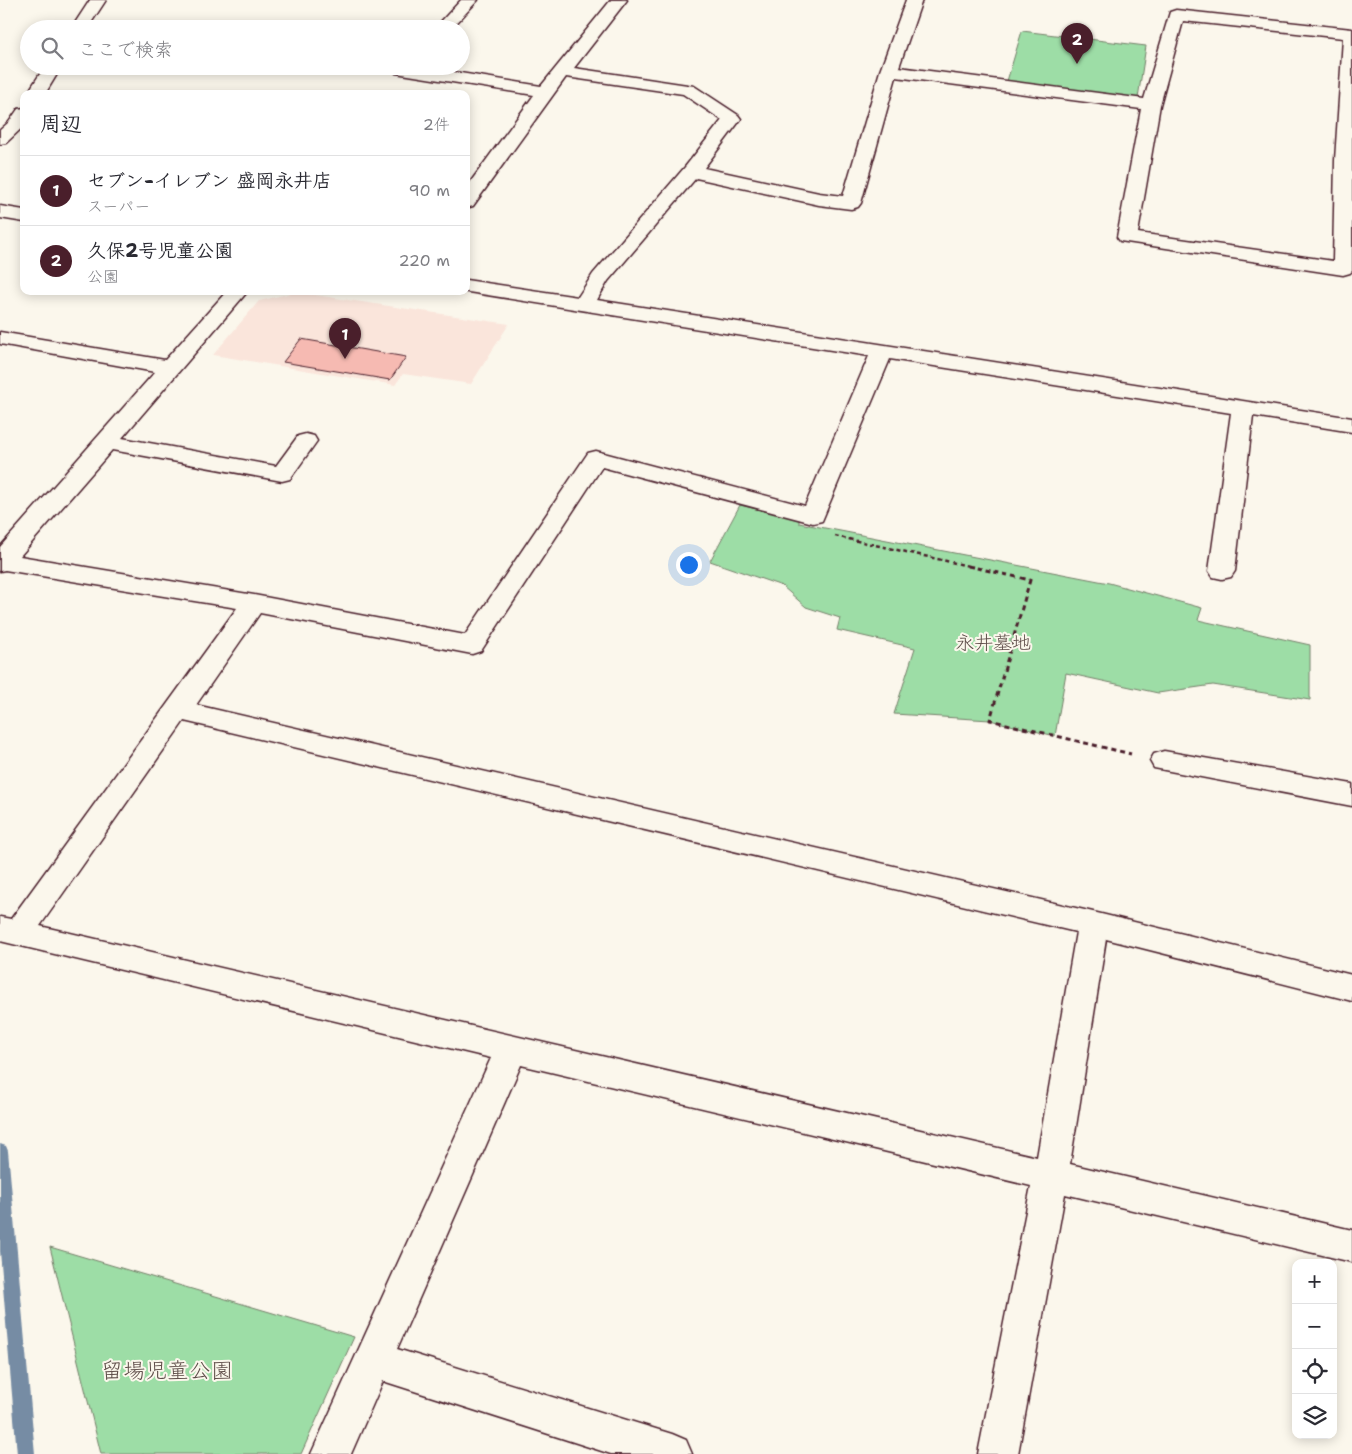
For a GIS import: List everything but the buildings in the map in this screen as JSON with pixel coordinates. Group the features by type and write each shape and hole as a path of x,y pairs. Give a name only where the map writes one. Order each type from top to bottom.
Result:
{"street":[{"path":"85,20 98,0"},
{"path":"451,20 470,0"},
{"path":"470,196 545,92 619,0"},
{"path":"692,171 819,199 851,203 889,71 914,0"},
{"path":"1176,16 1351,34 1343,269 1127,237 1151,105 1176,16"},
{"path":"562,71 688,90 732,119 692,171 600,278 584,304"},
{"path":"889,71 1151,105"},
{"path":"39,90 48,75"},
{"path":"445,75 545,92"},
{"path":"0,139 15,126 20,119"},
{"path":"0,212 20,215"},
{"path":"470,287 1352,425"},
{"path":"1,562 235,295"},
{"path":"0,338 171,368"},
{"path":"1,562 254,603 472,645 596,458 813,516 882,351"},
{"path":"1222,571 1243,408"},
{"path":"107,442 282,474 306,441"},
{"path":"254,603 178,710 9,931 1352,1246"},
{"path":"178,710 1093,924 1352,988"},
{"path":"1164,761 1352,795"},
{"path":"998,1454 1051,1175 1093,924"},
{"path":"331,1454 512,1048"},
{"path":"373,1360 672,1454"}],"path":[{"path":"813,516 823,533 1030,580 990,720 1164,761"}],"shaded area":[{"path":"283,295 315,295 509,324 471,384 403,374 395,385 213,355 259,301"}],"green space":[{"path":"1022,31 1146,46 1138,98 1007,81"},
{"name":"永井墓地","path":"740,505 799,519 799,523 1109,583 1202,608 1198,620 1310,645 1310,700 1213,685 1158,693 1066,673 1055,736 990,720 894,714 915,648 837,630 840,618 806,607 782,586 710,561"},
{"name":"留場児童公園","path":"50,1247 354,1337 301,1454 101,1454"}],"waterway":[{"path":"0,1151 26,1454"}],"place":[{"name":"久保2号児童公園","path":"1077,64"},
{"name":"セブン-イレブン 盛岡永井店","path":"345,359"}]}
